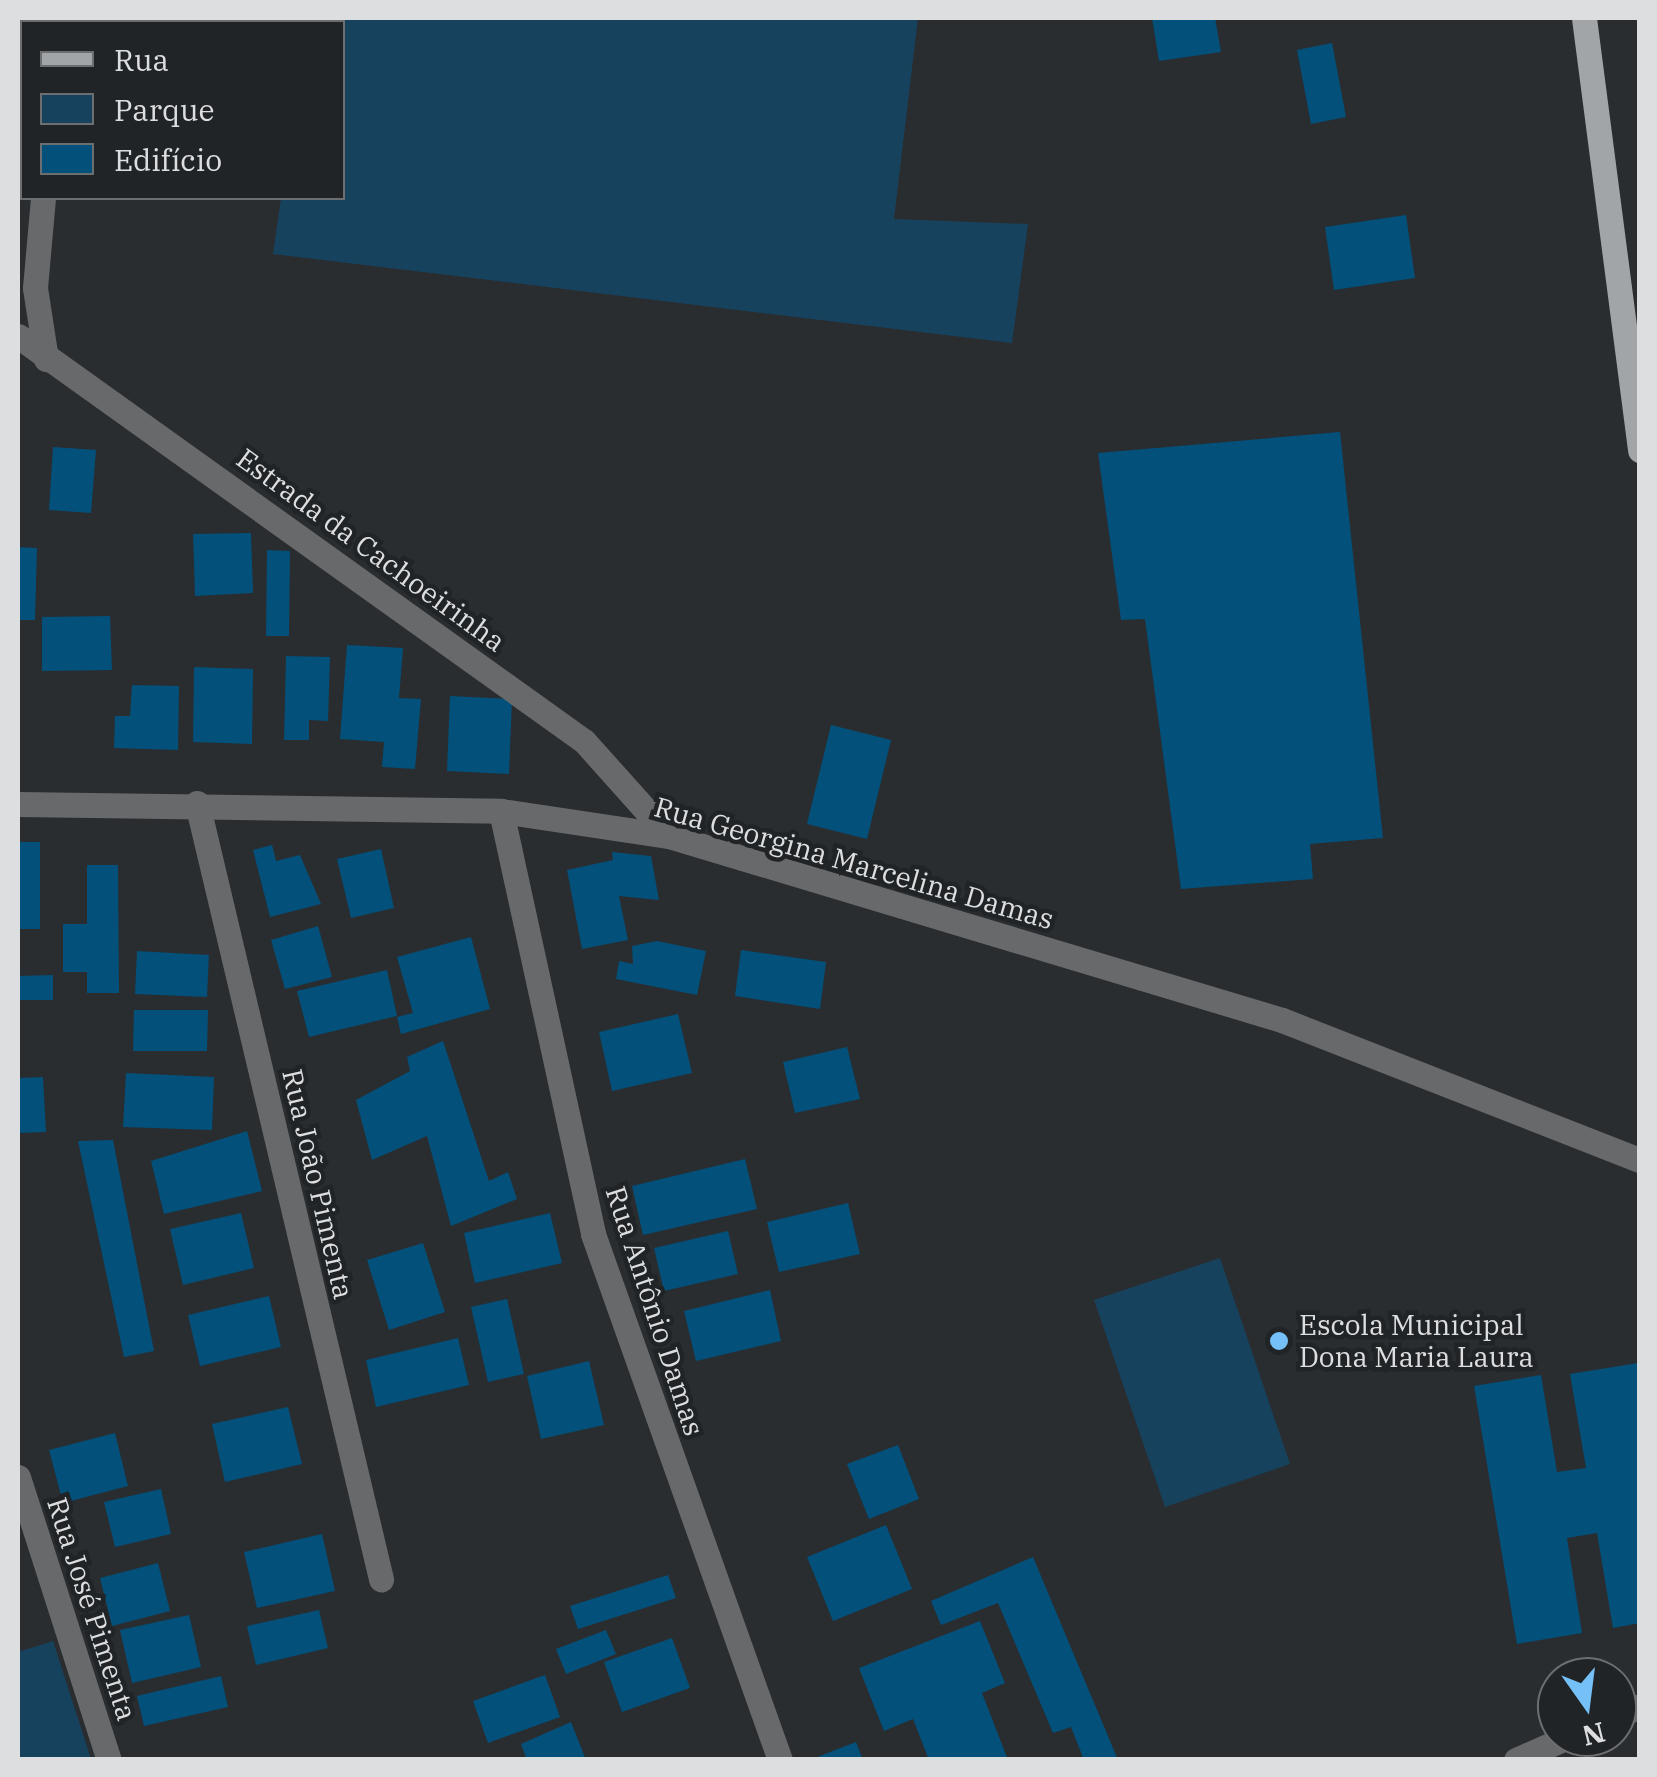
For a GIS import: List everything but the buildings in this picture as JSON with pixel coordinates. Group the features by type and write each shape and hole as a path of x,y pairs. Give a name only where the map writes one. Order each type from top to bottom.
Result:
{"main road":[{"path":"1584,18 1640,450"}],"street":[{"path":"43,200 35,288 46,359"},
{"name":"Estrada da Cachoeirinha","path":"18,336 584,741 669,836"},
{"name":"Rua Georgina Marcelina Damas","path":"18,804 197,803 501,812 669,836 1282,1020 1640,1160"},
{"name":"Rua João Pimenta","path":"197,803 381,1579"},
{"name":"Rua Antônio Damas","path":"501,812 593,1234 780,1760"},
{"name":"Rua José Pimenta","path":"18,1477 109,1760"}],"green space":[{"path":"918,18 894,219 1028,224 1012,343 273,254 281,200 345,200 345,20 336,20"},
{"path":"1220,1258 1290,1464 1165,1507 1094,1300"},
{"path":"53,1641 91,1759 18,1759 18,1652"}],"place":[{"name":"Escola Municipal Dona Maria Laura","path":"1279,1341"}]}
